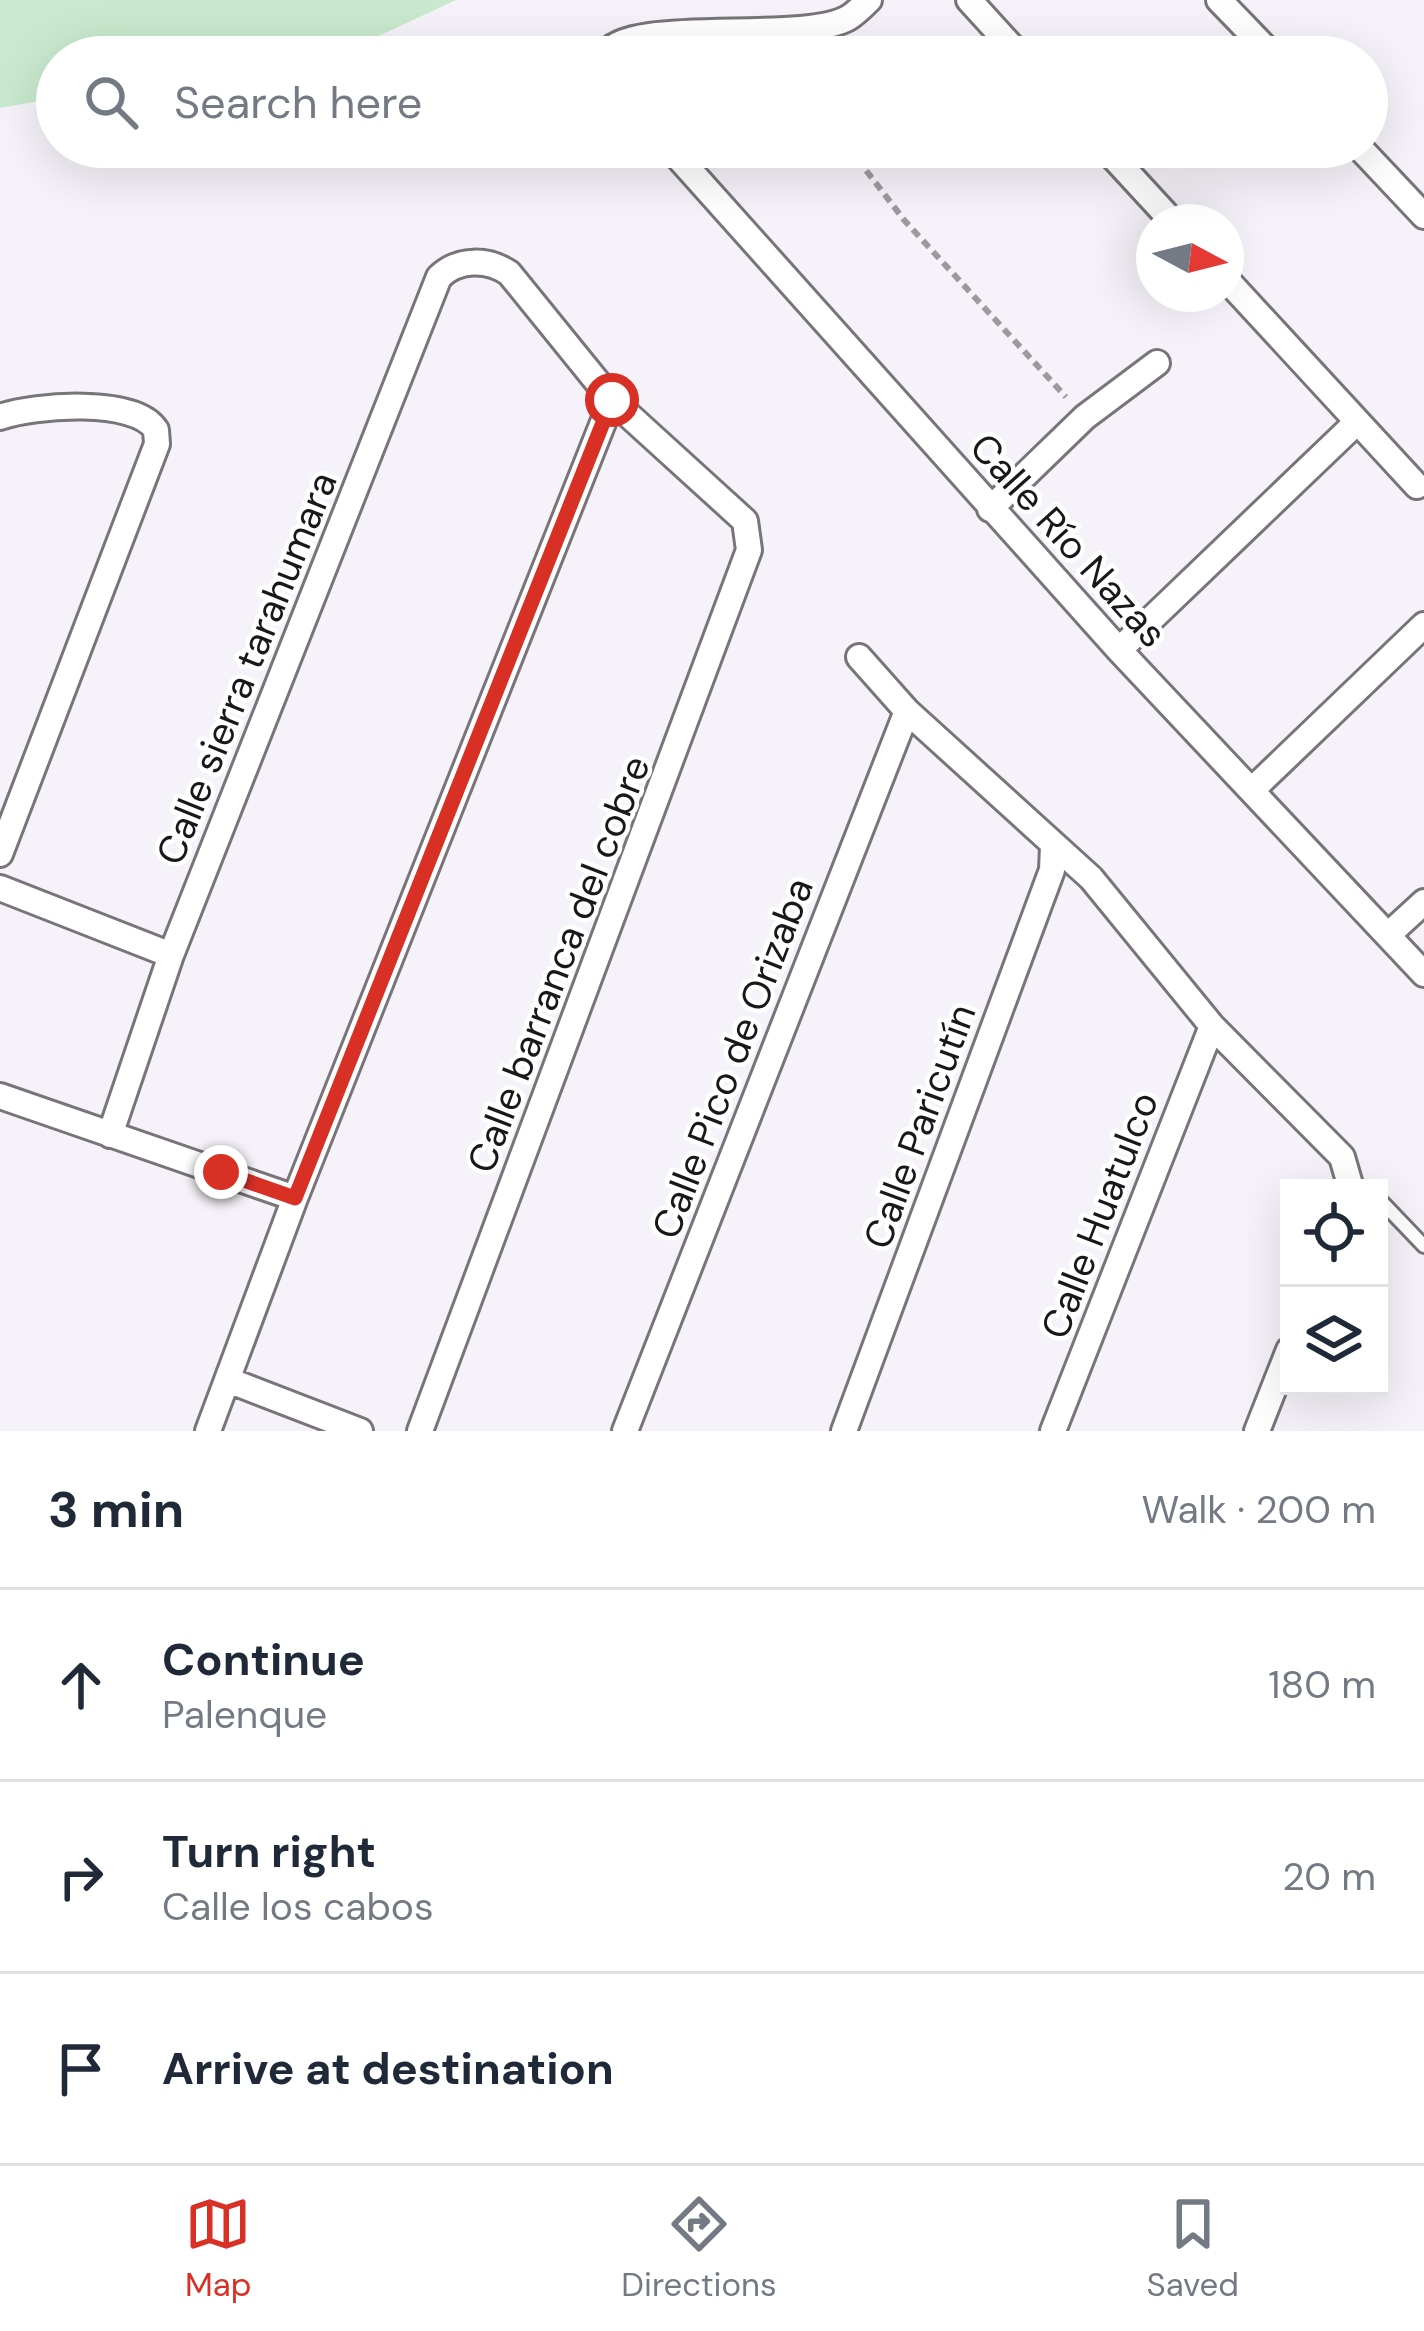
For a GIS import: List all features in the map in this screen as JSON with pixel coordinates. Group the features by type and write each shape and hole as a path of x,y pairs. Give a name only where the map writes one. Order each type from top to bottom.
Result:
{"street":[{"path":"643,36 804,29 847,19 869,0"},
{"path":"969,0 1002,36"},
{"path":"1220,0 1254,36"},
{"name":"Calle Río Nazas","path":"688,168 990,509 1424,974"},
{"path":"1123,168 1156,204"},
{"path":"1379,168 1424,215"},
{"name":"Calle sierra tarahumara","path":"110,1135 171,955 439,277 462,264 484,263 509,273 612,400"},
{"path":"1244,299 1417,486"},
{"path":"990,509 1085,417 1157,363"},
{"path":"208,1431 295,1198 612,400"},
{"name":"Calle barranca del cobre","path":"420,1431 747,564 750,532 745,520 612,400"},
{"path":"0,417 63,406 151,421 156,430 154,458 0,854"},
{"path":"1119,650 1357,422"},
{"path":"1252,790 1424,625"},
{"path":"859,657 907,711 1091,878 1212,1026 1352,1179"},
{"name":"Calle Pico de Orizaba","path":"625,1431 907,711"},
{"name":"Calle Paricutín","path":"844,1431 1052,871 1053,845"},
{"path":"0,888 171,955"},
{"path":"1388,935 1424,902"},
{"name":"Calle Huatulco","path":"1053,1431 1212,1026"},
{"path":"0,1096 295,1198"},
{"path":"1257,1431 1280,1373"},
{"path":"228,1380 360,1431"}],"lane":[{"path":"1388,1208 1424,1246"}],"path":[{"path":"864,168 905,221 1085,417"}],"green space":[{"path":"0,0 456,0 378,36 36,36 36,102 0,108"}],"route":[{"path":"221,1172 295,1198 612,400"}]}
